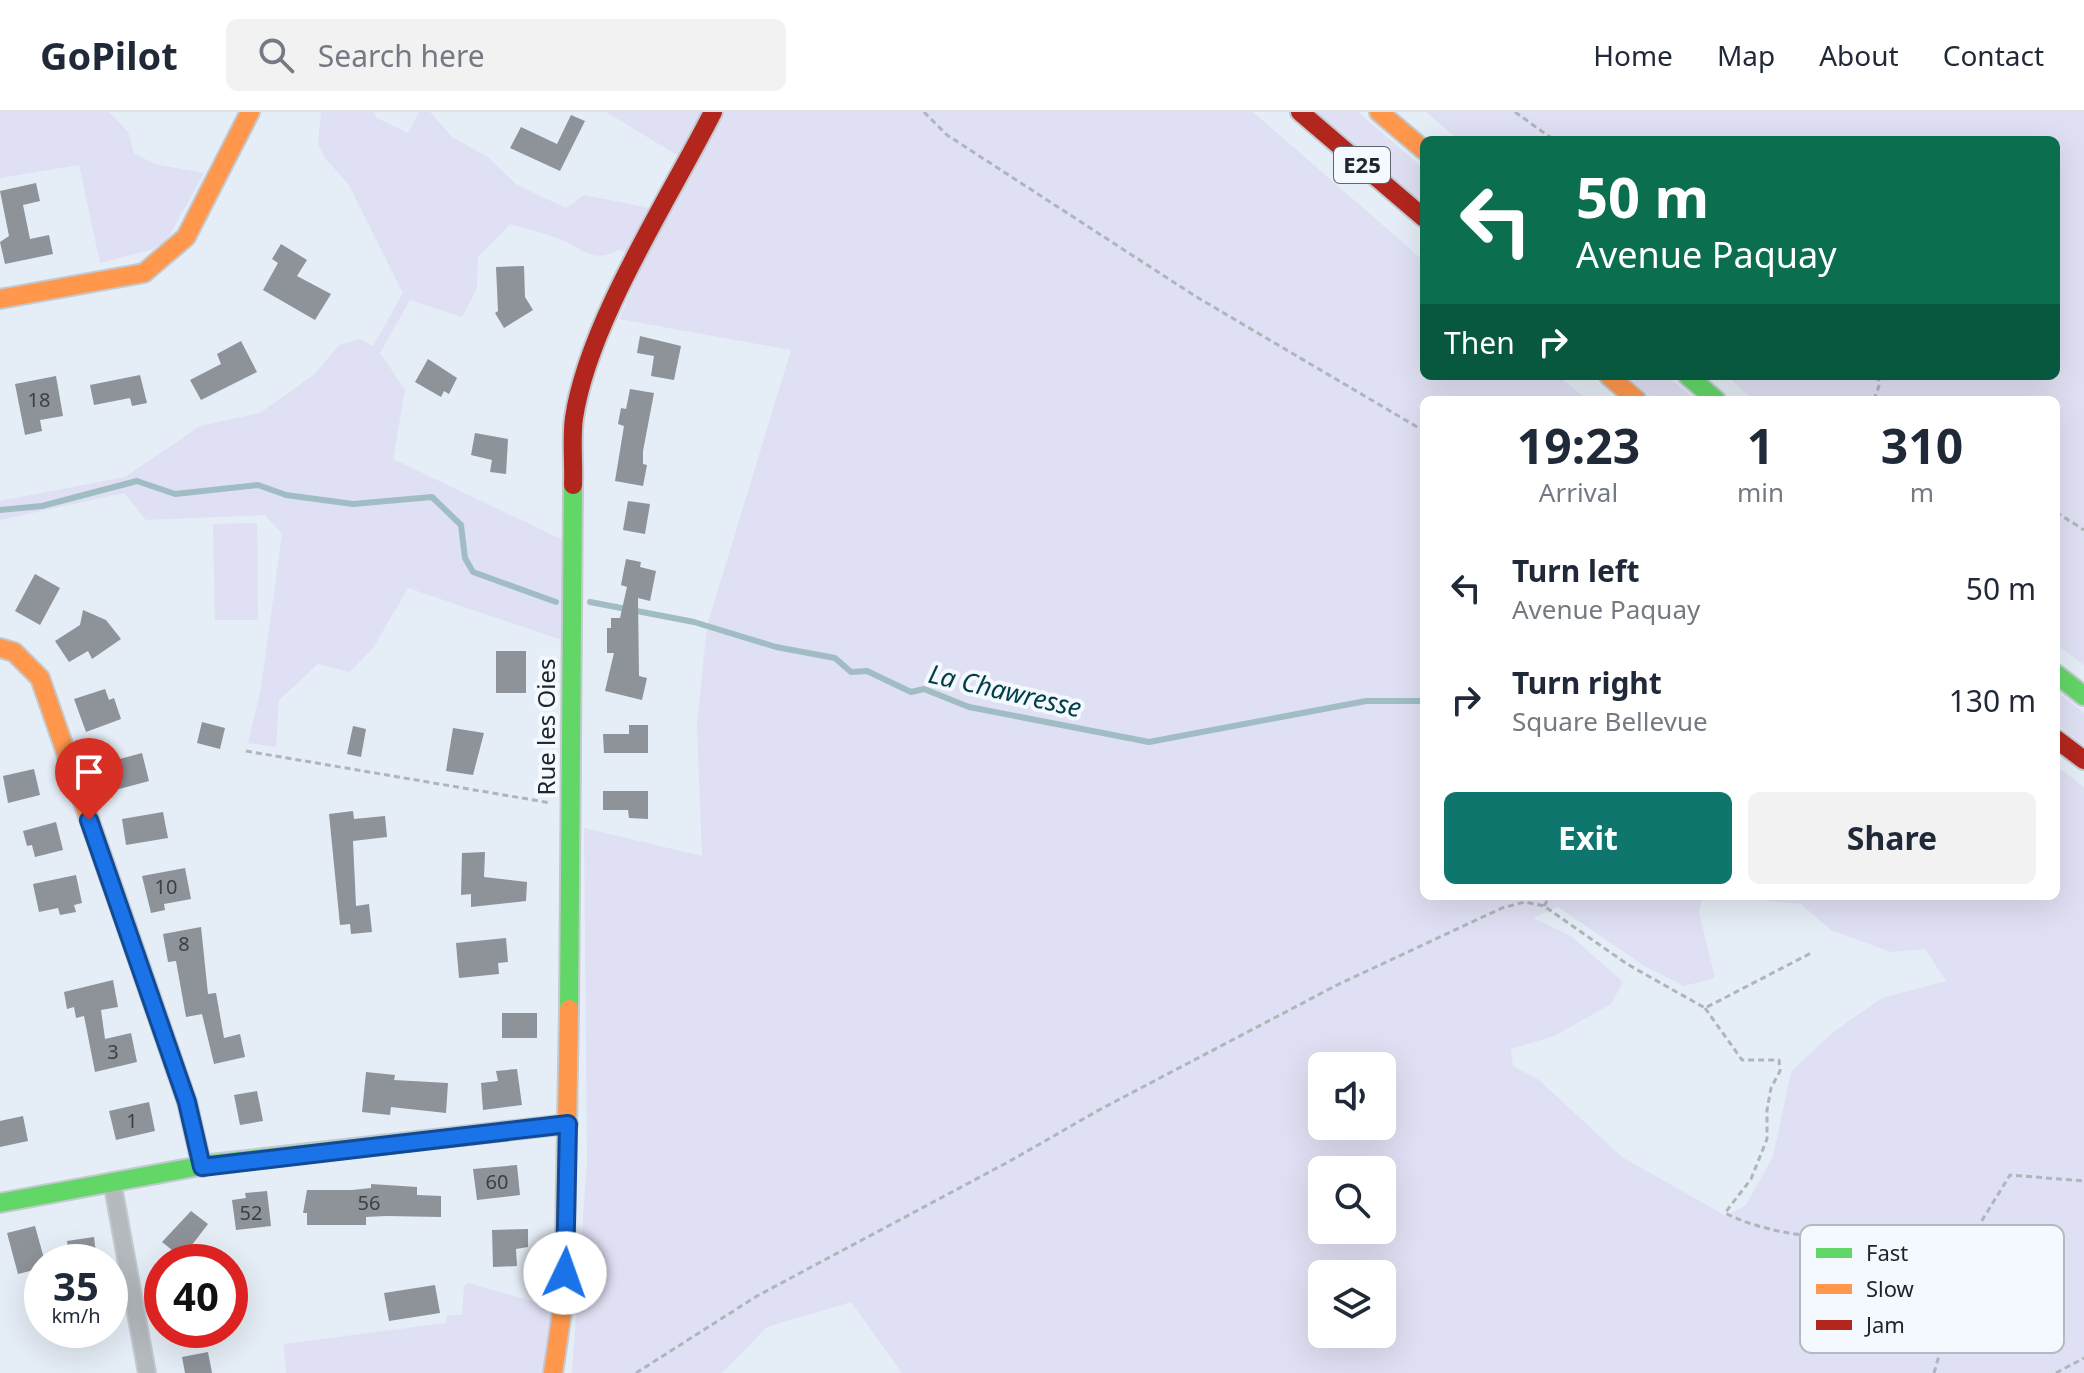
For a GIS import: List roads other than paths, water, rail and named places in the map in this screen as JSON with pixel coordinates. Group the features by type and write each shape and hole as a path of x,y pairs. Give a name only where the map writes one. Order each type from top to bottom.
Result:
{"main road":[{"path":"0,299 144,273 186,237 250,112"},
{"name":"Rue les Oies","path":"553,1373 564,1298 568,1124 574,418 584,371 602,329 713,112"},
{"name":"E25","path":"1300,112 1420,215"},
{"name":"E25","path":"1379,112 1420,147"},
{"path":"1614,380 1632,396"},
{"path":"1693,380 1711,396"},
{"path":"0,648 14,652 40,678 187,1102 202,1167"},
{"path":"2060,677 2084,696"},
{"path":"2060,742 2084,760"},
{"path":"0,1203 56,1189 202,1167 568,1124"}],"street":[{"path":"112,1181 147,1373"}],"waterway":[{"path":"0,510 42,506 137,481 175,494 258,485 286,495 353,504 432,497 461,525 465,558 473,572 556,602"},
{"name":"La Chawresse","path":"590,602 694,622 776,647 835,658 851,672 867,671 911,692 924,689 969,707 1149,742 1366,701 1420,701"}]}
